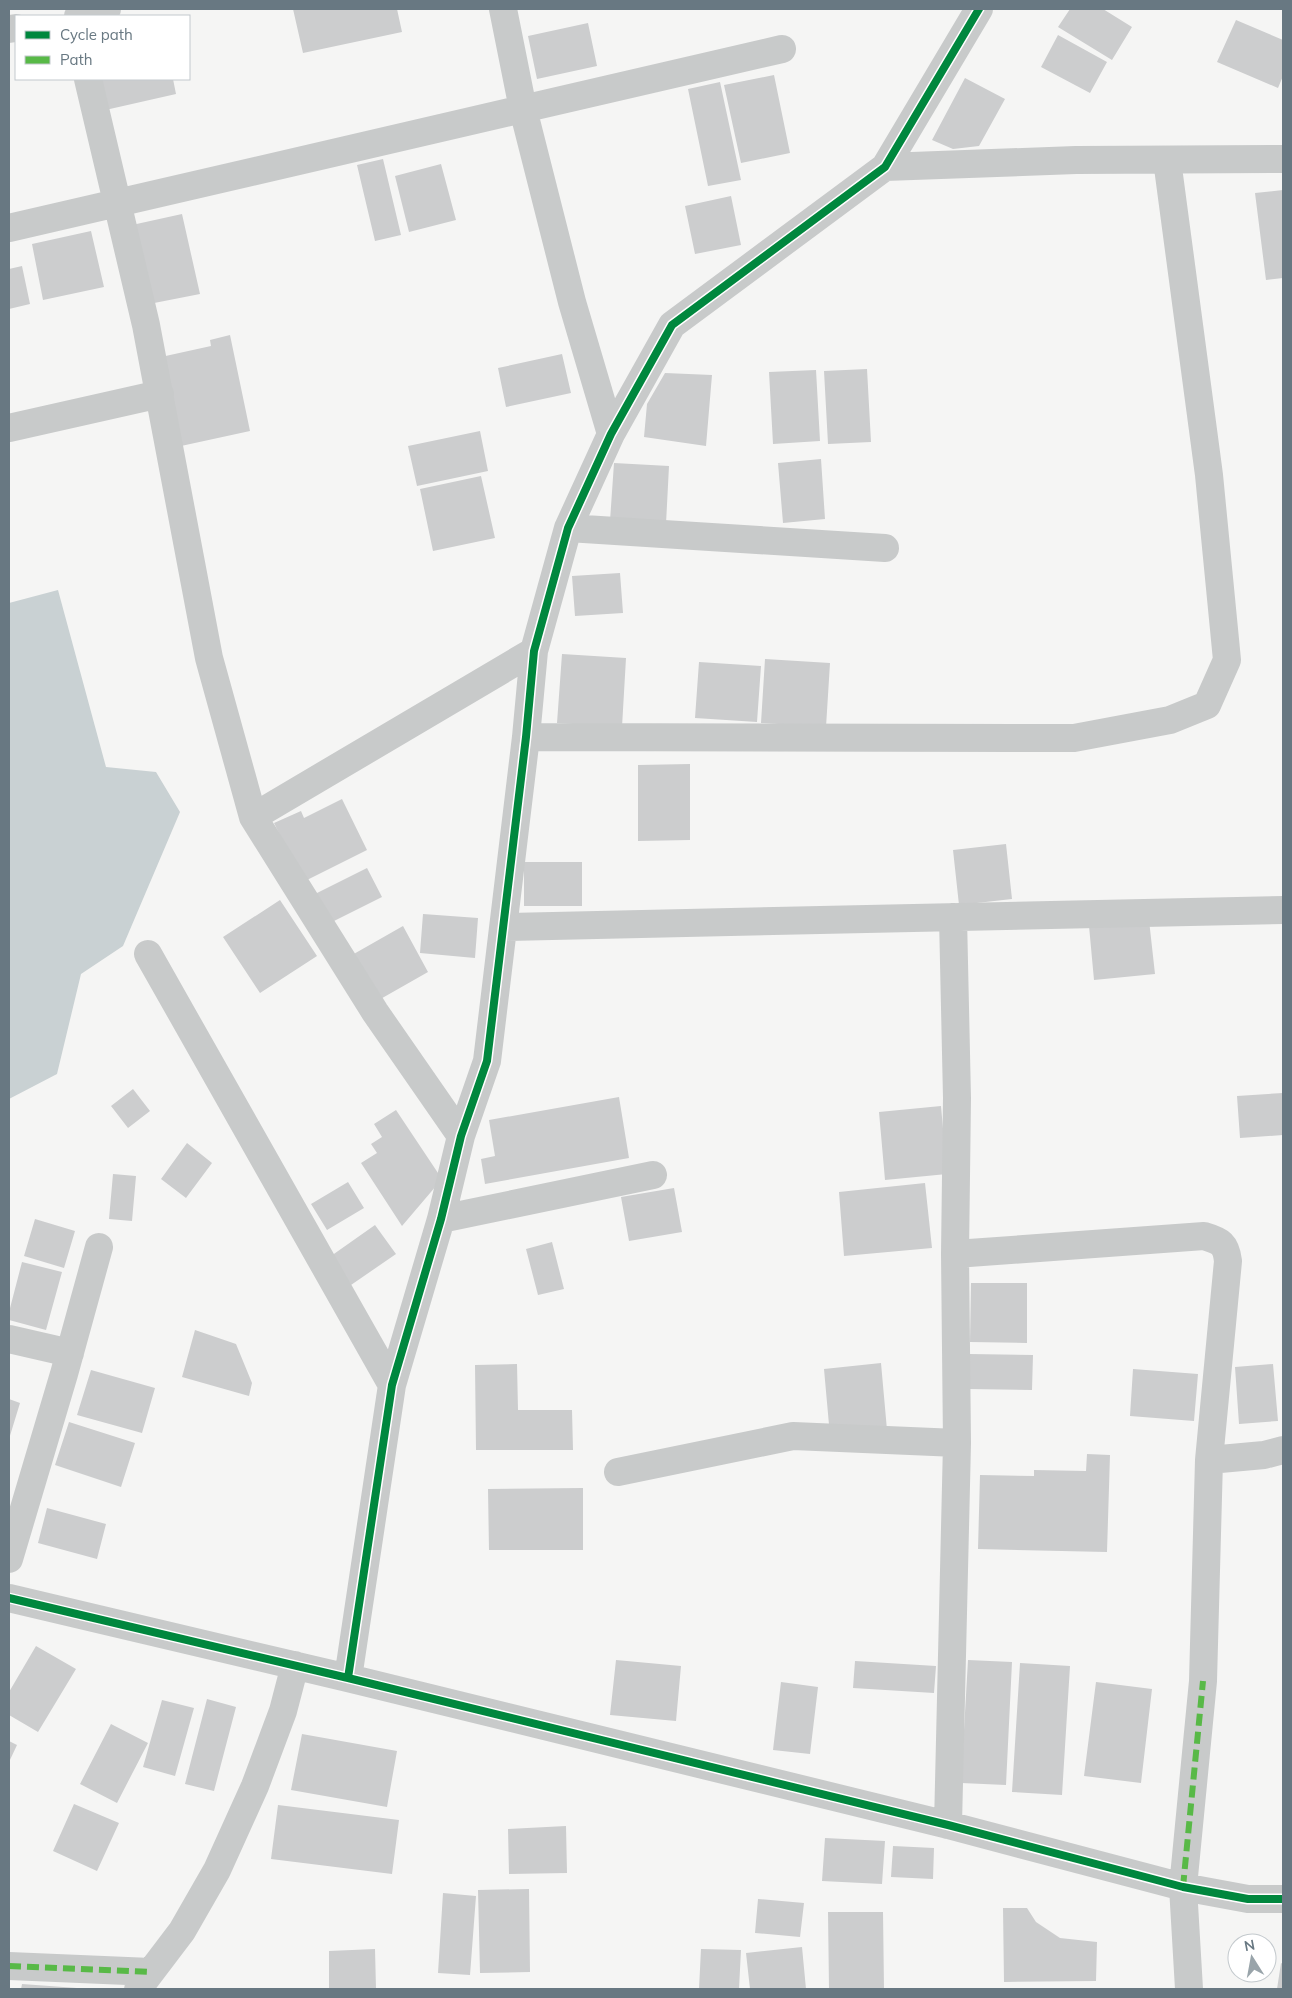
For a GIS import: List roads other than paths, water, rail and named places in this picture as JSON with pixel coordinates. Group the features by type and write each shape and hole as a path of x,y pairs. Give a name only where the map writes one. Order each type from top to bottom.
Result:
{"street":[{"path":"82,15 106,9"},
{"path":"503,9 523,109 572,302 611,434"},
{"path":"348,1678 392,1385 441,1219 461,1136 487,1061 526,737 534,651 568,528 611,434 672,325 885,167 979,9"},
{"path":"9,228 782,49"},
{"path":"88,80 146,325 209,658 253,817 375,1012 461,1136"},
{"path":"885,167 1076,160 1283,159"},
{"path":"526,737 1074,738 1170,720 1207,705 1228,660 1209,475 1167,160"},
{"path":"9,428 160,394"},
{"path":"568,528 885,548"},
{"path":"253,817 534,651"},
{"path":"504,927 1283,910"},
{"path":"948,1825 956,1443 955,1254 957,1098 953,917"},
{"path":"148,954 392,1385"},
{"path":"441,1219 653,1175"},
{"path":"955,1254 1204,1236 1217,1240 1226,1249 1228,1261 1209,1460 1203,1681 1183,1887 1188,1989"},
{"path":"9,1559 70,1353 99,1247"},
{"path":"9,1339 70,1353"},
{"path":"618,1472 793,1436 956,1443"},
{"path":"1209,1460 1264,1455 1283,1450"},
{"path":"9,1598 295,1665 948,1825 1183,1887 1248,1899 1283,1899"},
{"path":"9,1966 144,1981 182,1931 217,1870 255,1786 283,1712 295,1665"}]}
